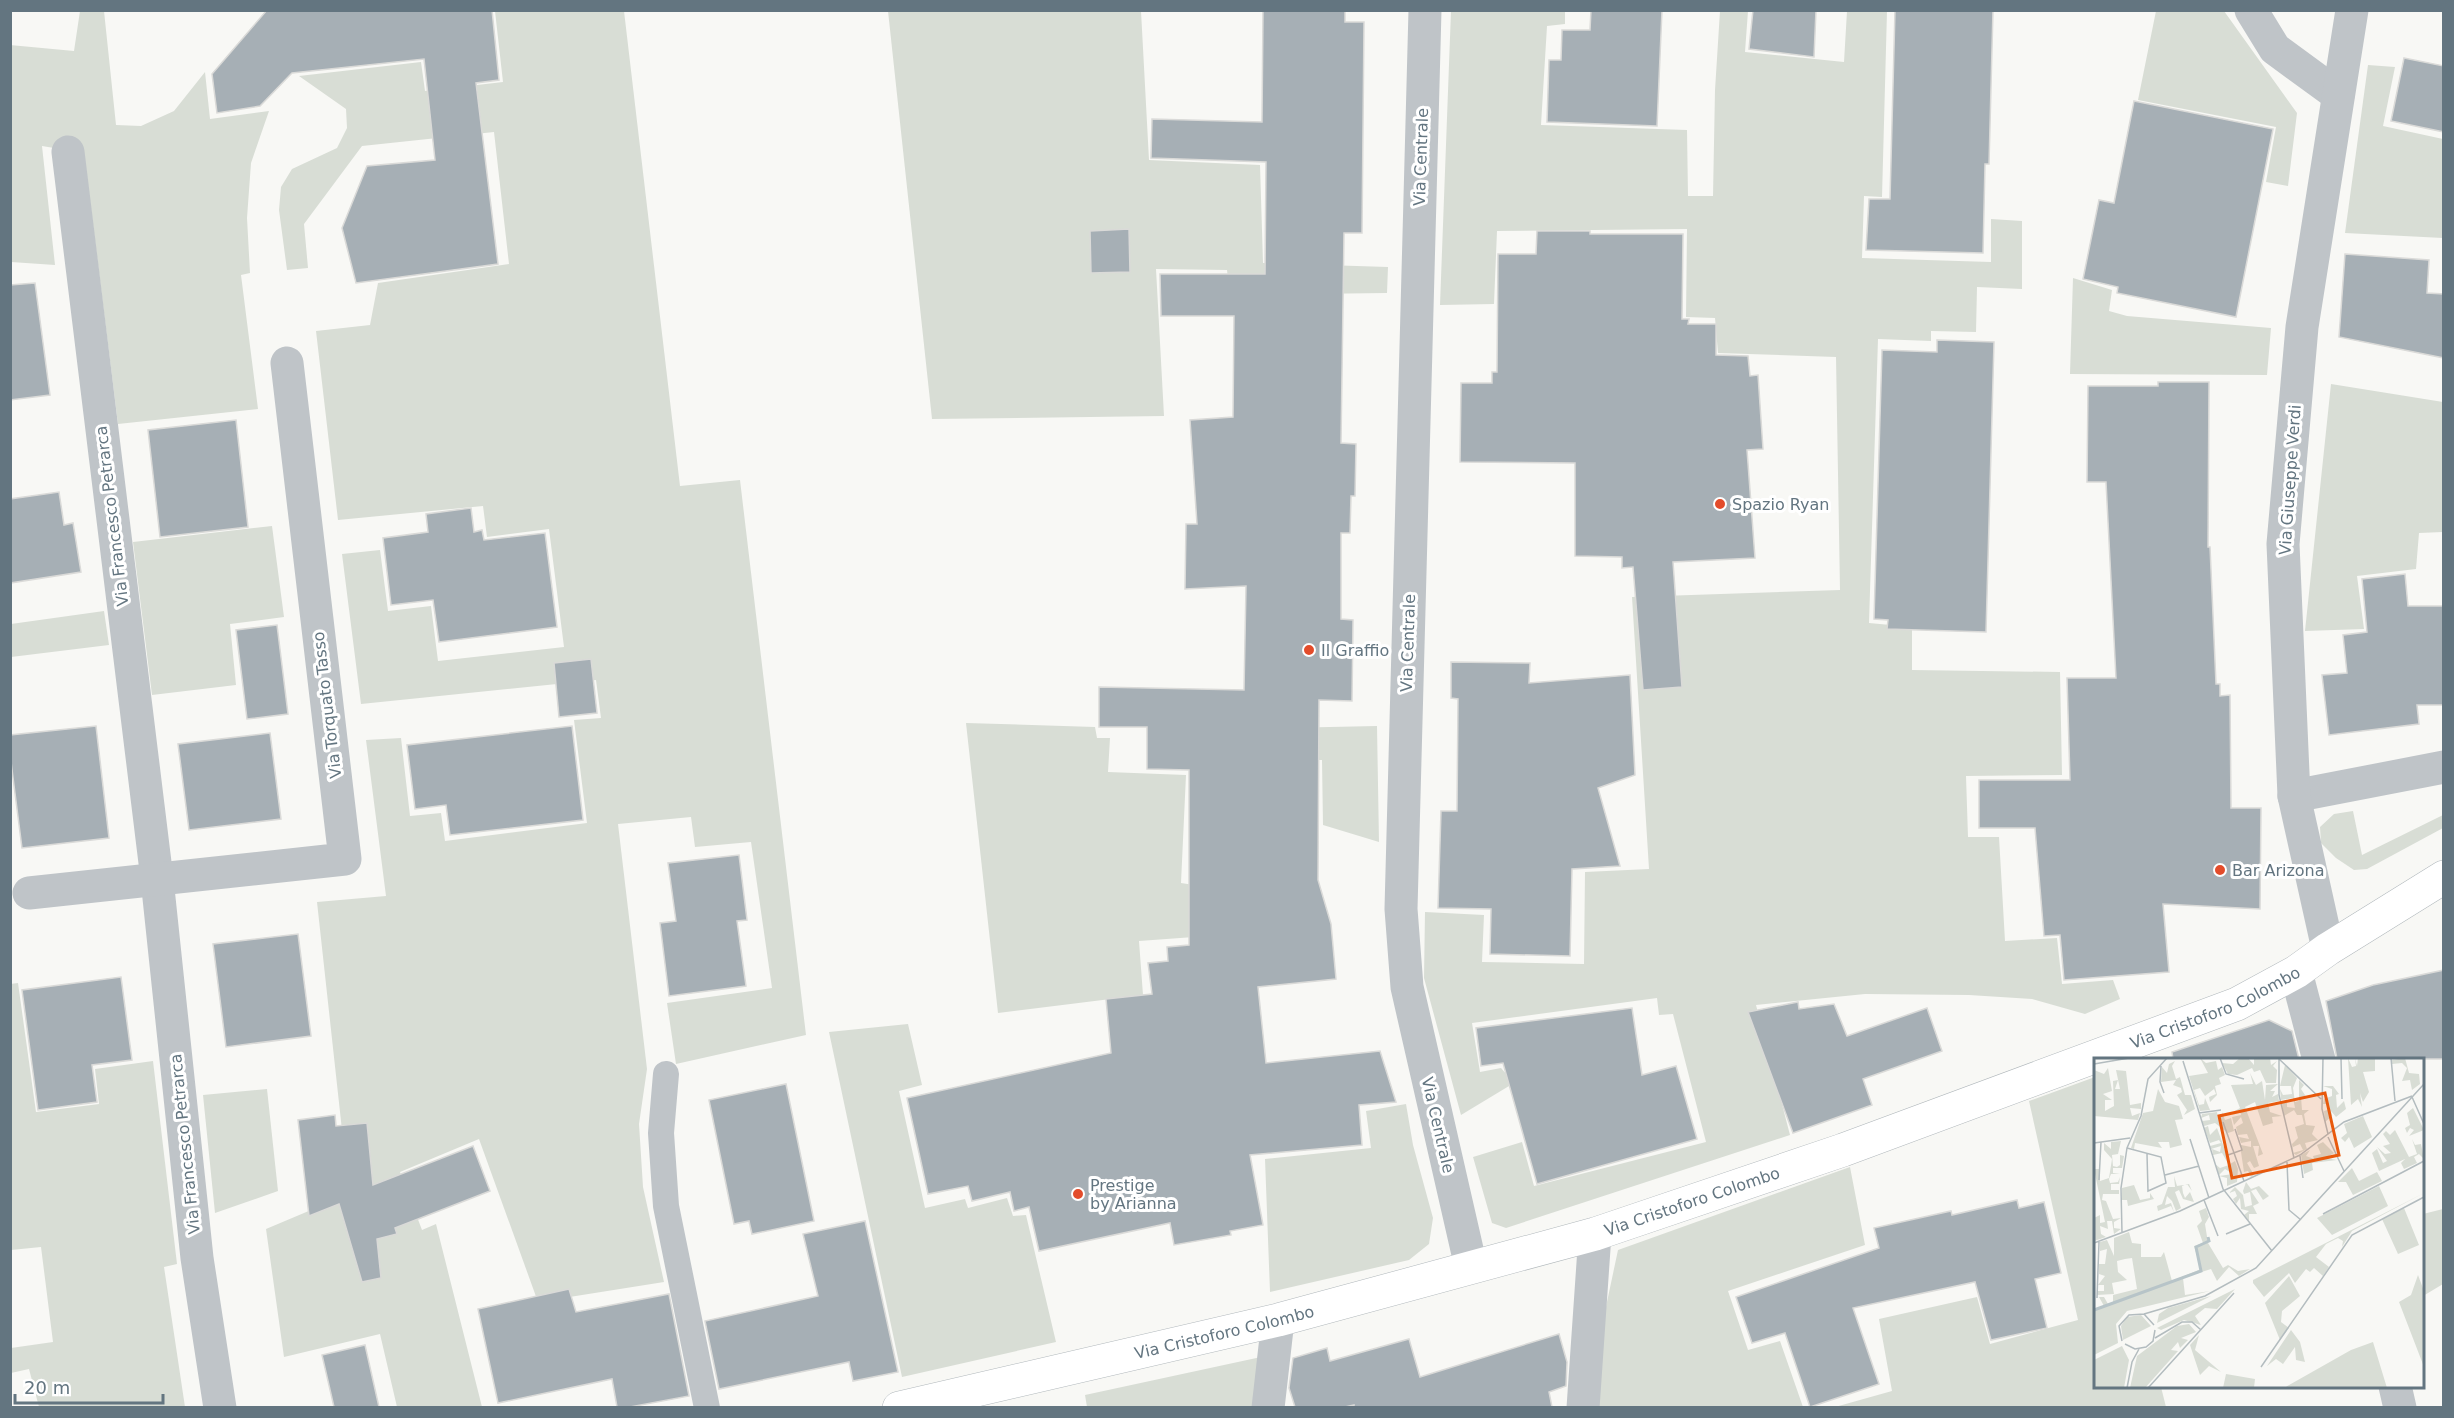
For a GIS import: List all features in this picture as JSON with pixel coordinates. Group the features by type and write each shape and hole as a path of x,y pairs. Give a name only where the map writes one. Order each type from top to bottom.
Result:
{"main road":[{"name":"Via Cristoforo Colombo","path":"899,1407 1278,1320 1595,1234 1843,1150 2237,1004 2296,972 2328,949 2444,877"}],"street":[{"name":"Via Centrale","path":"1425,10 1401,909 1407,987 1471,1267"},
{"path":"2251,10 2275,49 2338,95"},
{"name":"Via Giuseppe Verdi","path":"2328,949 2294,796 2283,544 2302,327 2352,10"},
{"name":"Via Francesco Petrarca","path":"68,152 157,879 197,1258 220,1407"},
{"name":"Via Torquato Tasso","path":"157,879 345,859 287,363"},
{"path":"2294,796 2444,767"},
{"path":"29,893 157,879"},
{"path":"2296,972 2319,1058"},
{"path":"1583,1407 1595,1234"},
{"path":"1268,1407 1278,1320"},
{"path":"2395,1388 2400,1407"}],"lane":[{"path":"666,1074 661,1133 666,1206 707,1407"}],"shaded area":[{"path":"80,11 104,11 116,125 141,126 174,111 205,72 210,119 269,111 251,163 247,218 250,273 241,275 258,409 118,424 84,153 42,146 55,265 11,262 10,45 74,51"},
{"path":"495,11 624,11 680,486 740,480 806,1035 676,1064 667,1003 772,988 751,842 695,847 691,817 618,824 647,1069 639,1124 643,1187 664,1282 538,1302 479,1139 400,1172 422,1230 436,1224 482,1407 397,1407 380,1334 284,1357 266,1229 349,1194 317,902 386,896 366,740 401,738 410,816 441,813 445,841 587,823 574,720 601,718 596,680 361,704 342,554 380,550 388,611 431,606 438,661 564,647 549,529 487,537 483,506 338,520 316,331 370,325 378,283 509,264 494,132 362,146 304,224 308,268 287,270 279,210 281,187 292,169 337,148 347,128 346,109 299,76 421,62 425,91 503,82"},
{"path":"888,11 1141,11 1149,160 1260,165 1263,263 1388,267 1387,293 1230,295 1227,270 1156,269 1164,416 932,419"},
{"path":"1451,11 1565,11 1565,24 1547,26 1541,125 1687,130 1688,196 1713,196 1715,90 1720,11 1748,11 1745,52 1844,62 1847,11 1887,11 1882,197 1864,196 1862,258 1991,262 1991,219 2022,221 2022,289 1977,287 1976,332 1931,331 1931,341 1878,339 1869,623 1912,627 1912,670 2060,672 2062,775 1966,776 1968,837 1999,837 2005,941 2057,938 2062,984 2113,980 2120,999 2085,1014 2032,999 1969,995 1865,994 1756,1005 1790,1135 1506,1228 1492,1223 1473,1157 1522,1142 1534,1186 1706,1142 1673,1014 1659,1015 1657,998 1472,1023 1480,1072 1501,1068 1514,1083 1461,1115 1424,978 1425,912 1484,915 1482,962 1584,964 1585,872 1649,869 1632,597 1840,590 1836,357 1718,353 1715,318 1686,317 1687,229 1497,231 1494,304 1440,305"},
{"path":"2156,11 2224,11 2297,113 2288,186 2266,182 2276,127 2138,100"},
{"path":"2368,65 2395,67 2383,126 2443,139 2443,238 2345,233"},
{"path":"2073,278 2112,290 2109,311 2127,316 2271,328 2267,375 2070,374"},
{"path":"2331,384 2443,402 2443,532 2419,533 2416,569 2357,576 2364,629 2305,631"},
{"path":"272,526 284,617 230,624 236,685 152,695 133,542"},
{"path":"104,611 109,645 11,657 11,624"},
{"path":"966,723 1095,727 1097,738 1110,738 1108,772 1186,775 1181,883 1194,885 1194,937 1139,941 1143,995 998,1013"},
{"path":"1377,726 1379,842 1323,825 1322,760 1194,760 1193,730"},
{"path":"2353,811 2362,855 2443,815 2443,828 2367,869 2354,870 2336,858 2321,843 2320,827 2334,814"},
{"path":"18,983 36,1112 99,1104 95,1069 153,1061 177,1264 164,1267 185,1407 39,1407 29,1369 11,1373 11,1348 53,1342 41,1247 11,1250 10,984"},
{"path":"908,1024 922,1085 899,1091 925,1208 965,1199 968,1208 1007,1198 1013,1216 1026,1215 1056,1342 902,1377 829,1032"},
{"path":"2094,1077 2094,1388 2161,1388 2166,1407 1835,1407 1892,1391 1879,1319 1977,1297 1990,1344 2078,1320 2029,1101"},
{"path":"267,1089 278,1191 215,1213 203,1095"},
{"path":"1406,1104 1413,1145 1433,1218 1429,1244 1409,1260 1270,1292 1265,1159 1371,1148 1366,1111"},
{"path":"1850,1167 1865,1245 1728,1291 1748,1350 1780,1341 1803,1407 1594,1408 1600,1335 1618,1250"},
{"path":"2443,1209 2443,1284 2424,1295 2424,1214"},
{"path":"1261,1357 1255,1407 1087,1407 1085,1395"}],"building":[{"path":"267,10 492,10 499,80 476,83 498,264 356,283 342,228 367,166 435,160 424,59 292,73 260,106 217,113 212,74"},
{"path":"1263,10 1345,10 1345,22 1364,22 1362,233 1344,233 1341,443 1356,444 1355,496 1351,496 1350,533 1341,533 1341,619 1353,620 1352,701 1319,700 1318,880 1331,924 1336,979 1258,987 1266,1063 1380,1051 1396,1102 1359,1105 1362,1145 1250,1155 1263,1225 1230,1231 1231,1235 1174,1245 1170,1223 1039,1251 1029,1207 1014,1211 1010,1192 972,1201 968,1186 928,1194 907,1098 1111,1053 1106,999 1152,994 1148,963 1168,961 1167,947 1189,945 1189,770 1147,769 1147,727 1099,727 1099,687 1244,690 1246,586 1185,589 1186,524 1197,524 1190,420 1233,417 1234,316 1161,316 1160,274 1265,274 1266,162 1151,158 1152,119 1262,122"},
{"path":"1591,10 1662,10 1657,126 1547,122 1549,60 1561,60 1562,30 1590,30"},
{"path":"1753,10 1816,10 1814,57 1749,49"},
{"path":"1895,10 1993,10 1989,164 1985,164 1983,253 1866,250 1869,199 1890,199"},
{"path":"2404,58 2444,66 2444,132 2391,121"},
{"path":"2134,101 2273,129 2236,317 2117,293 2118,287 2083,279 2099,200 2114,203"},
{"path":"1129,229 1130,272 1091,273 1090,231"},
{"path":"1537,231 1590,231 1590,234 1683,234 1682,319 1689,319 1688,324 1716,324 1716,355 1748,356 1750,376 1758,375 1763,449 1747,450 1755,558 1673,562 1682,687 1643,690 1633,567 1622,568 1622,557 1575,556 1575,463 1460,462 1461,383 1492,383 1492,372 1497,372 1498,254 1536,254"},
{"path":"2345,254 2429,260 2427,293 2444,294 2444,358 2339,337"},
{"path":"35,283 50,395 10,400 10,285"},
{"path":"1937,340 1994,342 1986,632 1887,629 1888,620 1874,619 1882,350 1937,352"},
{"path":"2158,382 2209,382 2208,547 2210,547 2216,684 2220,684 2220,696 2230,695 2231,808 2261,808 2260,909 2163,904 2169,972 2064,980 2060,935 2044,936 2035,828 1979,828 1979,780 2070,780 2067,678 2116,678 2106,482 2087,482 2088,386 2158,386"},
{"path":"236,420 248,527 160,537 148,430"},
{"path":"59,492 64,525 73,523 81,572 10,583 10,499"},
{"path":"471,508 474,532 482,530 484,540 545,533 557,627 439,642 433,600 391,605 383,538 428,532 426,514"},
{"path":"2405,574 2408,606 2444,606 2444,705 2417,705 2419,724 2329,735 2322,675 2347,673 2343,635 2367,632 2362,579"},
{"path":"277,625 288,714 247,719 236,630"},
{"path":"591,659 597,713 559,717 554,663"},
{"path":"1451,662 1530,663 1529,683 1630,675 1635,775 1598,788 1620,866 1572,869 1570,956 1490,954 1491,909 1438,908 1441,811 1457,811 1458,699 1451,698"},
{"path":"96,726 109,838 22,848 10,754 10,735"},
{"path":"572,726 583,820 450,835 446,805 415,809 407,745"},
{"path":"270,733 281,819 189,830 178,744"},
{"path":"739,855 747,920 737,921 746,986 669,996 660,923 676,921 668,863"},
{"path":"298,934 311,1036 226,1047 213,944"},
{"path":"2444,970 2444,1059 2337,1058 2326,1001 2373,985"},
{"path":"121,977 132,1060 92,1065 97,1102 38,1110 22,990"},
{"path":"1798,1002 1799,1009 1834,1004 1847,1036 1927,1008 1942,1051 1863,1079 1872,1105 1793,1133 1748,1012"},
{"path":"1632,1008 1642,1075 1676,1066 1697,1139 1537,1184 1503,1063 1481,1066 1476,1028"},
{"path":"2269,1020 2292,1031 2299,1058 2173,1058 2172,1052"},
{"path":"786,1084 814,1221 752,1234 749,1221 734,1224 709,1100"},
{"path":"335,1115 336,1126 367,1123 373,1185 473,1146 490,1191 395,1228 397,1234 377,1239 381,1278 362,1282 339,1204 309,1216 298,1120"},
{"path":"2017,1200 2019,1208 2044,1202 2061,1273 2035,1279 2047,1328 1991,1340 1975,1282 1853,1308 1879,1384 1810,1407 1785,1333 1752,1343 1736,1297 1879,1248 1874,1228 1951,1211 1952,1215"},
{"path":"865,1221 898,1372 853,1381 849,1362 719,1389 705,1321 818,1296 803,1234"},
{"path":"569,1289 576,1312 669,1294 689,1396 630,1407 617,1407 612,1379 498,1403 478,1309"},
{"path":"1559,1334 1567,1362 1566,1386 1549,1392 1552,1407 1354,1407 1354,1405 1295,1407 1289,1388 1293,1358 1327,1348 1330,1361 1409,1339 1420,1377"},
{"path":"365,1345 379,1407 334,1407 322,1355"}],"place":[{"name":"Spazio Ryan","path":"1720,504"},
{"name":"Il Graffio","path":"1309,650"},
{"name":"Bar Arizona","path":"2220,870"},
{"name":"Prestige by Arianna","path":"1078,1194"}]}
